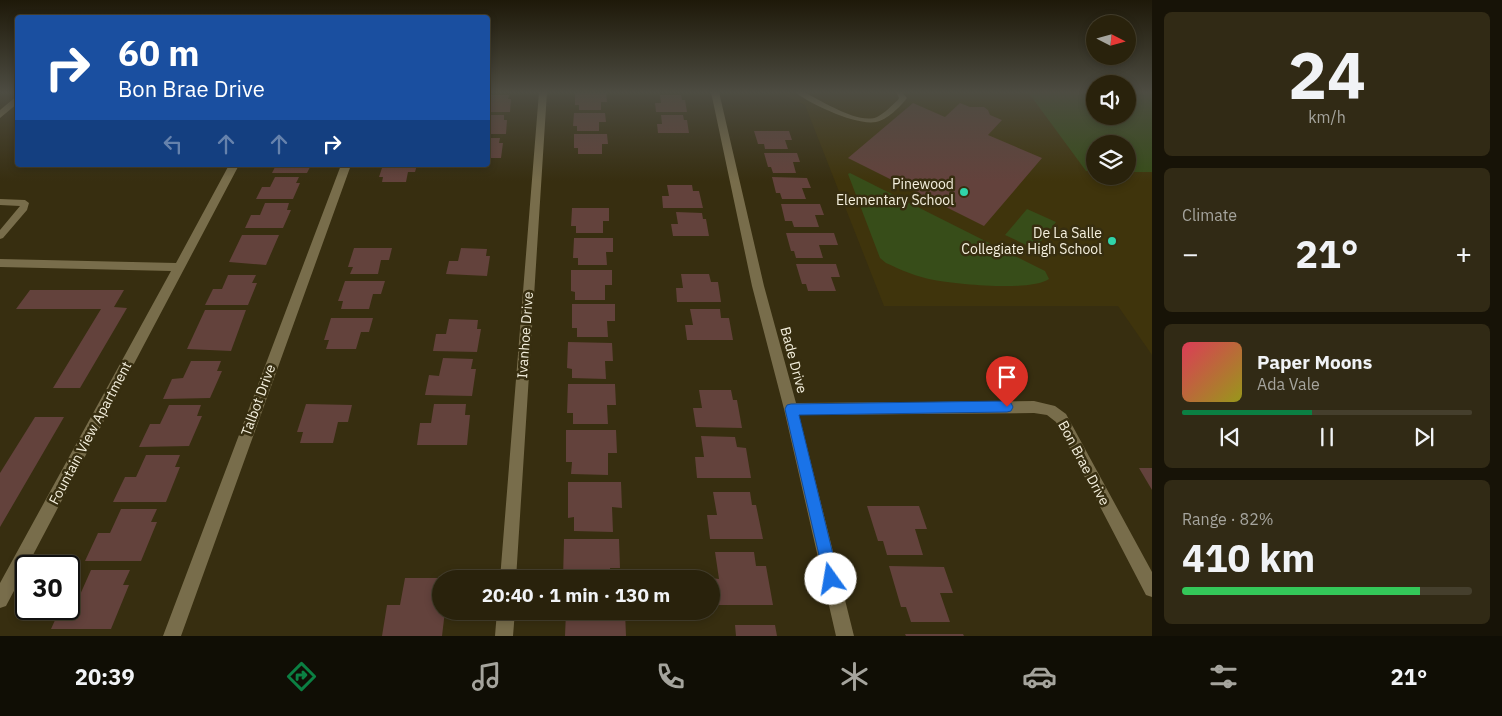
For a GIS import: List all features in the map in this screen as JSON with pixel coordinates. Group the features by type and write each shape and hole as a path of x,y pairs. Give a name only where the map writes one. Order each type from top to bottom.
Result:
{"street":[{"name":"Ivanhoe Drive","path":"509,570 541,122"},
{"name":"Bade Drive","path":"722,122 758,286 791,409 845,636"},
{"name":"Fountain View Apartment","path":"0,600 233,167"},
{"name":"Talbot Drive","path":"172,636 345,167"},
{"path":"0,263 180,267"},
{"name":"Bon Brae Drive","path":"791,409 1007,407 1050,410 1061,418 1152,589"},
{"path":"504,636 505,620"}],"lane":[{"path":"0,202 25,203 24,208 0,236"}],"shaded area":[{"path":"812,122 1086,122 1086,125 1136,125 1136,122 1152,122 1152,355 1118,306 884,306"}],"green space":[{"path":"1050,122 1086,122 1086,125 1136,125 1136,122 1152,122 1152,172 1136,172 1136,135 1086,135 1086,171"},
{"path":"850,173 1045,271 1049,279 1040,283 1010,286 959,283 921,277 886,263 880,258 848,174"},
{"path":"1027,209 1056,222 1035,249 1005,235"}],"building":[{"path":"490,122 507,122 506,134 490,134"},
{"path":"573,122 606,122 599,122 599,131 577,131 577,126 573,126"},
{"path":"662,122 687,122 689,133 658,133 657,124 662,124"},
{"name":"Pinewood Elementary School","path":"891,122 1000,122 988,135 1042,158 984,226 848,158"},
{"path":"754,131 789,131 792,140 785,140 788,149 765,149 764,144 758,144"},
{"path":"574,134 607,134 608,144 602,144 602,154 578,154 578,148 574,148"},
{"path":"490,138 500,138 499,143 503,143 501,158 490,158"},
{"path":"764,153 797,153 800,162 793,162 796,173 773,173 771,167 768,167"},
{"path":"275,167 310,167 307,173 272,173"},
{"path":"382,167 416,167 415,172 408,172 406,182 382,182 383,177 379,177"},
{"path":"275,177 299,177 296,183 300,183 293,199 256,199 262,187 270,187"},
{"path":"772,177 807,178 811,188 802,188 806,199 782,199 780,193 776,193"},
{"path":"667,185 692,185 693,191 699,191 703,208 663,208 662,196 669,196"},
{"path":"265,203 289,203 287,210 291,210 283,228 245,228 251,215 260,215"},
{"path":"781,204 820,204 824,215 815,215 819,227 794,227 792,221 785,221"},
{"path":"572,208 609,208 609,221 603,221 603,233 576,233 576,226 571,226"},
{"path":"676,212 702,213 703,219 706,219 709,236 673,236 671,224 678,224"},
{"path":"786,233 834,233 838,245 819,245 823,258 796,258 794,251 791,251"},
{"path":"242,235 279,235 266,265 229,262"},
{"path":"574,238 613,238 613,252 606,252 607,265 578,265 578,258 573,258"},
{"path":"354,248 392,248 389,260 381,260 378,274 350,274 353,267 348,267"},
{"path":"461,248 487,249 486,256 490,256 487,276 446,274 449,261 458,261"},
{"path":"796,264 836,264 840,277 831,277 836,291 808,291 806,284 802,284"},
{"path":"571,270 612,270 612,285 605,285 605,300 575,300 575,292 571,291"},
{"path":"681,274 709,274 711,282 718,282 721,302 677,302 676,288 683,288"},
{"path":"228,275 256,275 252,283 257,283 248,305 205,305 213,289 222,289"},
{"path":"345,281 385,281 381,294 373,294 369,309 341,309 343,301 338,301"},
{"path":"30,290 124,290 114,307 127,308 80,388 53,388 101,309 16,309"},
{"path":"572,304 615,304 615,321 607,321 608,337 577,337 577,328 572,328"},
{"path":"690,309 720,309 721,318 729,318 733,340 687,340 685,325 693,325"},
{"path":"205,310 246,310 231,351 187,349"},
{"path":"331,318 373,318 369,332 361,332 356,349 326,349 329,340 324,340"},
{"path":"449,319 478,320 477,329 481,329 477,352 433,351 436,334 446,334"},
{"path":"568,342 612,343 613,361 605,361 606,379 572,378 572,369 567,368"},
{"path":"443,358 473,359 471,369 476,369 472,396 425,395 429,375 439,376"},
{"path":"191,361 221,361 217,371 222,371 210,398 163,399 172,379 183,378"},
{"path":"568,384 615,384 616,405 607,405 608,424 573,424 573,413 567,413"},
{"path":"699,390 731,390 733,400 737,400 742,428 696,427 693,408 702,408"},
{"path":"306,404 352,405 348,422 338,422 333,443 300,443 303,432 297,432"},
{"path":"434,404 466,404 465,415 470,415 467,445 417,445 420,423 431,423"},
{"path":"169,405 201,405 197,416 202,416 189,446 139,447 150,424 160,424"},
{"path":"35,417 64,417 0,527 0,473"},
{"path":"566,430 616,430 617,453 608,453 608,475 571,474 572,462 566,462"},
{"path":"701,436 735,437 737,447 746,448 751,478 697,478 695,457 704,457"},
{"path":"146,455 180,455 175,467 180,467 166,502 113,502 125,477 136,477"},
{"path":"1139,468 1152,468 1152,490"},
{"path":"568,482 621,482 622,508 612,507 613,532 574,531 574,517 568,518"},
{"path":"713,492 750,492 752,505 756,505 763,539 710,539 707,515 717,515"},
{"path":"867,506 919,506 927,529 915,529 923,555 887,555 883,541 878,541"},
{"path":"121,509 157,509 151,522 157,522 141,561 85,561 98,533 110,533"},
{"path":"564,539 619,539 620,568 610,568 610,570 563,570"},
{"path":"715,552 754,552 756,566 766,566 773,605 720,605 720,570 718,570"},
{"path":"889,566 944,567 953,593 940,593 950,622 911,622 906,607 901,607"},
{"path":"91,570 130,570 123,585 129,585 111,629 51,629 55,620 80,620 80,595"},
{"path":"405,578 432,578 432,620 444,620 442,636 382,636 387,605 400,605"},
{"path":"566,620 625,620 626,636 565,636"},
{"path":"735,625 775,625 777,636 736,636"},
{"path":"905,634 963,634 964,636 906,636"}],"place":[{"name":"Pinewood Elementary School","path":"964,192"},
{"name":"De La Salle Collegiate High School","path":"1112,241"}],"route":[{"path":"831,579 791,409 1007,407"}]}
